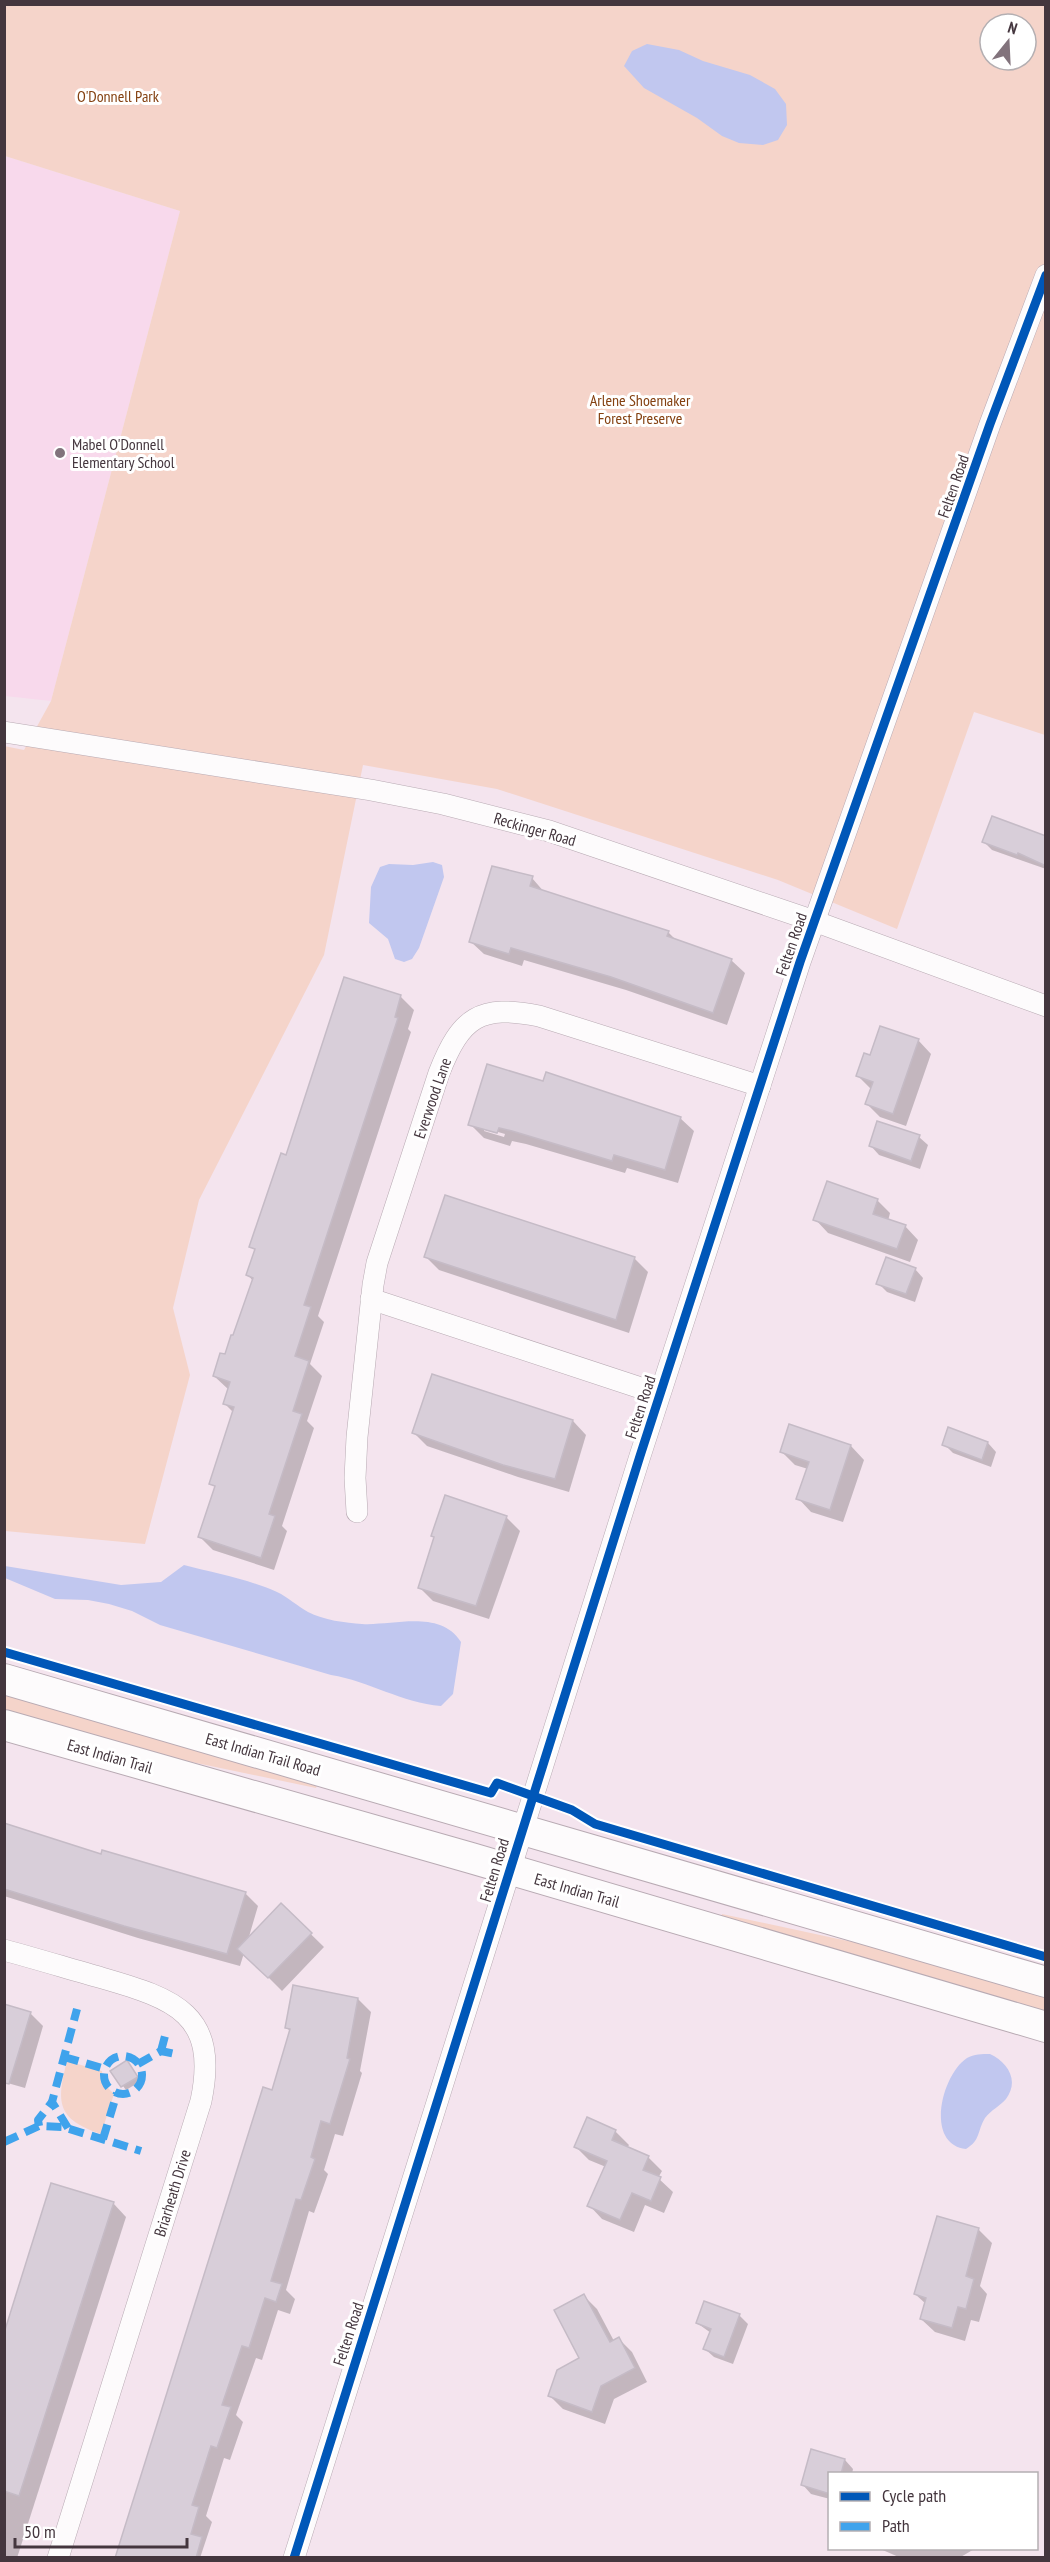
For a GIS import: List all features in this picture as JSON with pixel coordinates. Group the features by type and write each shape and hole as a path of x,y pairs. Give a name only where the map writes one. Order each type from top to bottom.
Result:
{"main road":[{"name":"East Indian Trail Road","path":"4,1679 522,1829"},
{"name":"East Indian Trail","path":"4,1725 1046,2027"},
{"path":"522,1829 1046,1982"}],"street":[{"name":"Felten Road","path":"294,2558 659,1394 814,921 990,424 1046,275"},
{"name":"Reckinger Road","path":"4,732 371,790 443,804 549,831 814,921 1046,1006"},
{"name":"Everwood Lane","path":"357,1512 355,1478 357,1437 371,1299 377,1263 448,1051 473,1019 502,1010 539,1016 760,1086"},
{"path":"371,1299 659,1394"},
{"name":"Briarheath Drive","path":"4,1950 133,1987 166,1999 186,2014 198,2032 205,2051 207,2074 201,2101 58,2558"}],"shaded area":[{"name":"Mabel O'Donnell Elementary School","path":"5,156 180,211 51,701 5,696"}],"green space":[{"name":"Arlene Shoemaker Forest Preserve","path":"5,5 1045,5 1045,735 974,712 897,929 778,880 497,789 363,765 324,955 199,1200 173,1308 190,1375 145,1544 5,1531 4,746 24,750 51,701 180,211 5,156"},
{"path":"4,1694 318,1783 316,1788 163,1756 5,1711"},
{"path":"722,1914 871,1946 1045,1996 1045,2013 721,1918"},
{"path":"67,2061 102,2071 103,2083 114,2094 101,2134 76,2122 63,2108 61,2088"}],"water":[{"path":"647,44 679,50 703,61 750,75 775,89 786,104 787,125 778,140 763,145 739,143 722,136 697,118 644,88 624,66 632,51"},
{"path":"433,862 442,865 444,877 419,948 412,959 404,962 395,959 388,939 369,923 371,887 380,867 389,864 413,865"},
{"path":"184,1565 266,1587 308,1612 327,1619 362,1624 415,1621 441,1626 452,1632 461,1642 453,1694 441,1706 413,1701 359,1682 160,1625 132,1611 109,1604 88,1600 55,1599 5,1578 5,1566 121,1585 161,1582"},
{"path":"990,2054 1002,2062 1010,2072 1012,2085 1006,2099 985,2118 976,2139 966,2149 953,2144 945,2135 941,2122 941,2108 950,2078 958,2066 967,2058 975,2055"}],"building":[{"path":"992,816 1046,836 1046,866 1018,853 1017,855 982,842"},
{"path":"492,866 533,876 530,886 669,931 667,936 732,959 713,1013 611,977 511,948 509,954 469,942"},
{"path":"344,977 401,995 395,1017 398,1018 304,1305 311,1307 295,1356 309,1361 293,1411 302,1414 269,1514 275,1516 261,1558 198,1537 215,1486 209,1484 234,1407 223,1404 230,1382 213,1376 220,1353 225,1354 231,1335 233,1335 253,1278 246,1275 255,1249 249,1247 281,1153 286,1155"},
{"path":"880,1026 919,1039 893,1114 865,1104 873,1082 856,1076 864,1053 870,1055"},
{"path":"487,1064 543,1081 546,1072 681,1117 665,1170 614,1155 612,1161 499,1128 497,1133 468,1125"},
{"path":"877,1121 920,1135 911,1161 869,1146"},
{"path":"827,1181 878,1199 873,1214 906,1225 897,1249 813,1220"},
{"path":"445,1195 635,1257 616,1320 424,1257"},
{"path":"886,1257 916,1268 906,1294 876,1284"},
{"path":"432,1374 573,1420 555,1479 503,1465 412,1433"},
{"path":"789,1424 851,1445 830,1510 796,1499 809,1462 780,1452"},
{"path":"948,1427 988,1442 982,1460 942,1445"},
{"path":"445,1495 507,1516 476,1606 418,1588 434,1537 431,1536"},
{"path":"4,1823 101,1854 102,1850 246,1892 227,1954 124,1926 4,1889"},
{"path":"281,1903 312,1933 268,1978 237,1949"},
{"path":"293,1985 358,1998 347,2058 350,2059 330,2124 321,2121 311,2157 315,2159 301,2200 296,2199 271,2281 282,2284 276,2302 265,2298 249,2348 242,2346 222,2405 231,2407 217,2448 211,2446 192,2505 199,2507 191,2534 202,2537 196,2558 115,2558 263,2087 272,2090 290,2029 285,2028"},
{"path":"4,2004 31,2012 9,2084 4,2083"},
{"path":"127,2060 138,2077 121,2087 110,2071"},
{"path":"587,2117 616,2130 612,2140 649,2156 643,2170 661,2177 651,2201 632,2193 620,2220 587,2206 607,2161 574,2147"},
{"path":"51,2183 114,2202 19,2496 4,2491 4,2333"},
{"path":"937,2216 979,2228 966,2276 974,2279 966,2309 958,2307 952,2328 920,2319 926,2298 914,2294"},
{"path":"584,2294 610,2342 619,2337 635,2368 601,2386 592,2412 548,2396 557,2370 579,2358 554,2310"},
{"path":"704,2301 740,2314 724,2357 703,2349 711,2329 696,2323"},
{"path":"811,2449 845,2459 842,2472 828,2472 828,2493 801,2485"}],"marked path":[{"path":"68,2128 52,2102 77,2009"},
{"path":"161,2051 165,2036"},
{"path":"138,2064 161,2051 175,2054"},
{"path":"123,2056 136,2062 142,2075 136,2088 123,2094 110,2088 104,2075 110,2062 123,2056"},
{"path":"64,2057 105,2069"},
{"path":"103,2139 117,2093"},
{"path":"39,2126 38,2120 52,2102"},
{"path":"4,2142 39,2126 63,2127 141,2151"}],"cycle path":[{"path":"294,2558 640,1456 800,962 990,424 1046,275"},
{"path":"4,1652 491,1793 497,1783 572,1810 595,1824 1046,1957"}],"place":[{"name":"Mabel O'Donnell Elementary School","path":"60,453"}],"park label":[{"name":"O'Donnell Park","path":"118,96"}]}
